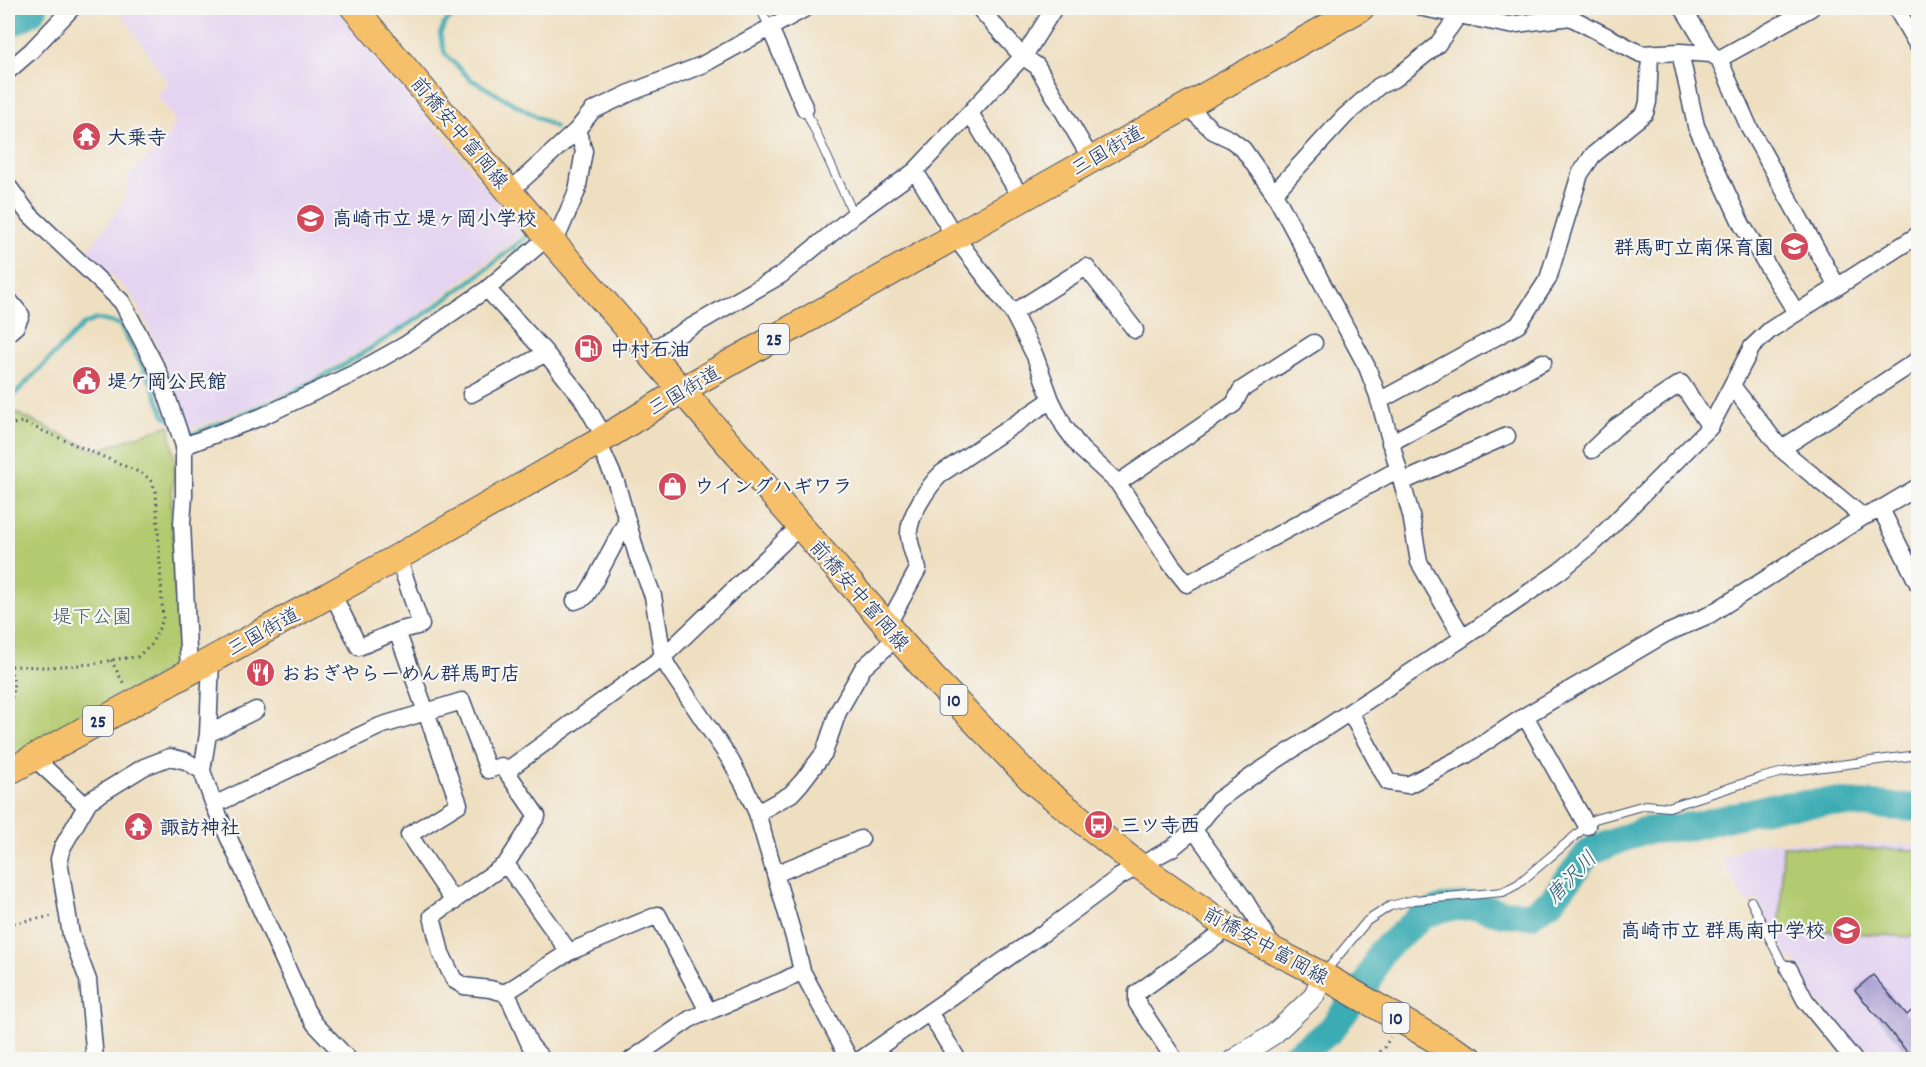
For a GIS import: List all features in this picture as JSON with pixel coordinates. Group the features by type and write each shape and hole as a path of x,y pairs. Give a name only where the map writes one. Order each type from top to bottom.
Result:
{"main road":[{"name":"前橋安中富岡線","path":"354,8 548,237 892,632 933,678 1034,782 1138,866 1229,927 1277,954 1322,975 1398,1020 1471,1059"},
{"name":"三国街道","path":"8,771 398,557 602,440 682,390 1361,8"}],"street":[{"path":"8,71 31,51 72,8"},
{"path":"510,191 577,130 592,111 632,92 702,65 806,8"},
{"path":"979,8 1022,56 1037,66 1091,159"},
{"path":"648,352 781,275 854,215 915,171 1022,56 1054,8"},
{"path":"1423,8 1509,25 1570,17 1641,54 1680,52 1715,56 1810,8"},
{"path":"1683,8 1715,56 1749,127 1837,286"},
{"path":"1896,8 1918,46"},
{"path":"1274,193 1345,116 1379,86 1396,78 1437,45 1458,16"},
{"path":"770,28 805,109"},
{"path":"1680,52 1696,126 1742,225 1796,312"},
{"path":"1379,401 1518,325 1548,279 1580,174 1593,155 1645,113 1648,102 1650,54"},
{"path":"1186,105 1213,131 1230,139 1243,149 1274,193 1366,367 1379,401 1412,515 1419,562 1463,638"},
{"path":"970,113 1022,199"},
{"path":"184,447 261,417 357,372 405,345 487,288 548,237 560,230 577,191 584,151 577,130"},
{"path":"915,171 955,237 1013,313 1035,356 1051,400 1064,426 1081,449 1118,483 1171,564 1187,584 1400,476 1507,436"},
{"path":"8,186 28,213 122,302 159,374 184,447 182,523 208,734 202,771 214,805 306,1010 315,1024 349,1059"},
{"path":"860,1059 1045,932 1119,877 1172,848 1194,830 1218,800 1560,571 1595,542 1710,427 1752,347 1770,330 1918,235"},
{"path":"1013,313 1086,267 1135,330"},
{"path":"487,288 546,353 581,397 602,440 637,555 653,596 663,657 731,761 757,813 802,971 850,1059"},
{"path":"8,299 21,315 16,326 8,333"},
{"path":"1118,483 1234,404 1241,390 1314,343"},
{"path":"471,394 546,353"},
{"path":"1780,449 1918,360"},
{"path":"1390,443 1543,362"},
{"path":"1592,450 1616,427 1681,383 1710,427"},
{"path":"1732,387 1780,449 1863,518"},
{"path":"757,813 791,794 824,753 838,712 863,668 892,632 918,569 909,535 912,519 930,484 1051,400"},
{"path":"1350,712 1388,782 1408,785 1466,755 1525,716 1665,634 1709,615 1863,518 1918,487"},
{"path":"1881,509 1918,585"},
{"path":"575,601 585,597 591,588 627,520"},
{"path":"506,771 663,657 800,526"},
{"path":"332,593 358,647 398,631 421,625 398,557"},
{"path":"398,631 459,804 410,835 454,902"},
{"path":"214,805 380,726 426,710 462,701 488,770 501,766 537,816 506,864 432,916 441,953 454,980 464,986 505,993 530,1045 543,1059"},
{"path":"208,734 256,710"},
{"path":"1525,716 1587,826"},
{"path":"33,757 86,806"},
{"path":"95,1059 88,980 71,935 59,859 62,848 89,801 144,767 170,758 186,761 202,771"},
{"path":"1194,830 1246,902 1277,954"},
{"path":"775,874 861,839"},
{"path":"506,864 569,952"},
{"path":"505,993 569,952 658,915 708,1011"},
{"path":"1175,1059 1137,1003 1137,993 1229,927"},
{"path":"1788,969 1805,1000 1854,1059"},
{"path":"631,1059 690,1018 783,981 802,971"},
{"path":"1233,1059 1274,1034 1314,996 1322,975"},
{"path":"928,1012 958,1059"}],"lane":[{"path":"760,8 770,28"},
{"path":"805,109 854,215"},
{"path":"1322,975 1367,921 1390,906 1414,900 1503,892 1518,884 1595,819 1645,805 1669,807 1760,777 1784,772 1918,755"},
{"path":"1751,901 1781,961 1788,969"}],"path":[{"path":"8,425 22,422 150,479 156,490 163,620 151,645 137,657 93,664 8,666 14,681 11,705 8,709"},
{"path":"111,660 128,693"},
{"path":"8,924 67,913"},
{"path":"1371,1059 1385,1047 1398,1020"}],"shaded area":[{"name":"高崎市立 堤ヶ岡小学校","path":"118,8 338,8 523,233 411,320 293,390 191,429 153,335 132,295 87,251 123,203 131,173 165,143 176,121 156,94 169,85"},
{"name":"高崎市立 群馬南中学校","path":"1764,842 1918,845 1918,1059 1864,1059 1812,994 1795,960 1786,956 1757,899 1746,904 1722,859 1747,846"}],"green space":[{"name":"堤下公園","path":"14,412 96,451 169,425 175,461 171,505 179,663 8,762 8,416"},
{"path":"1783,846 1918,850 1918,934 1911,937 1780,928"}],"building":[{"path":"1873,975 1907,1015 1918,1005 1918,1060 1914,1060 1855,990"}],"waterway":[{"path":"8,25 30,13 34,8"},
{"path":"463,8 445,23 440,34 445,54 470,79 555,127"},
{"path":"184,428 193,434 287,396 349,362 422,316 526,237"},
{"path":"8,401 83,325 96,319 119,324 152,384 164,415 169,418"},
{"name":"唐沢川","path":"1289,1060 1330,1031 1368,981 1381,952 1422,916 1443,908 1475,906 1503,913 1530,915 1552,900 1590,851 1643,831 1693,826 1771,807 1829,802 1918,808"}],"place":[{"name":"大乗寺","path":"86,137"},
{"name":"高崎市立 堤ヶ岡小学校","path":"311,218"},
{"name":"群馬町立南保育園","path":"1795,247"},
{"name":"中村石油","path":"589,349"},
{"name":"堤ケ岡公民館","path":"86,381"},
{"name":"ウイングハギワラ","path":"673,486"},
{"name":"おおぎやらーめん群馬町店","path":"260,673"},
{"name":"三ツ寺西","path":"1099,825"},
{"name":"諏訪神社","path":"139,827"},
{"name":"高崎市立 群馬南中学校","path":"1846,930"}]}
